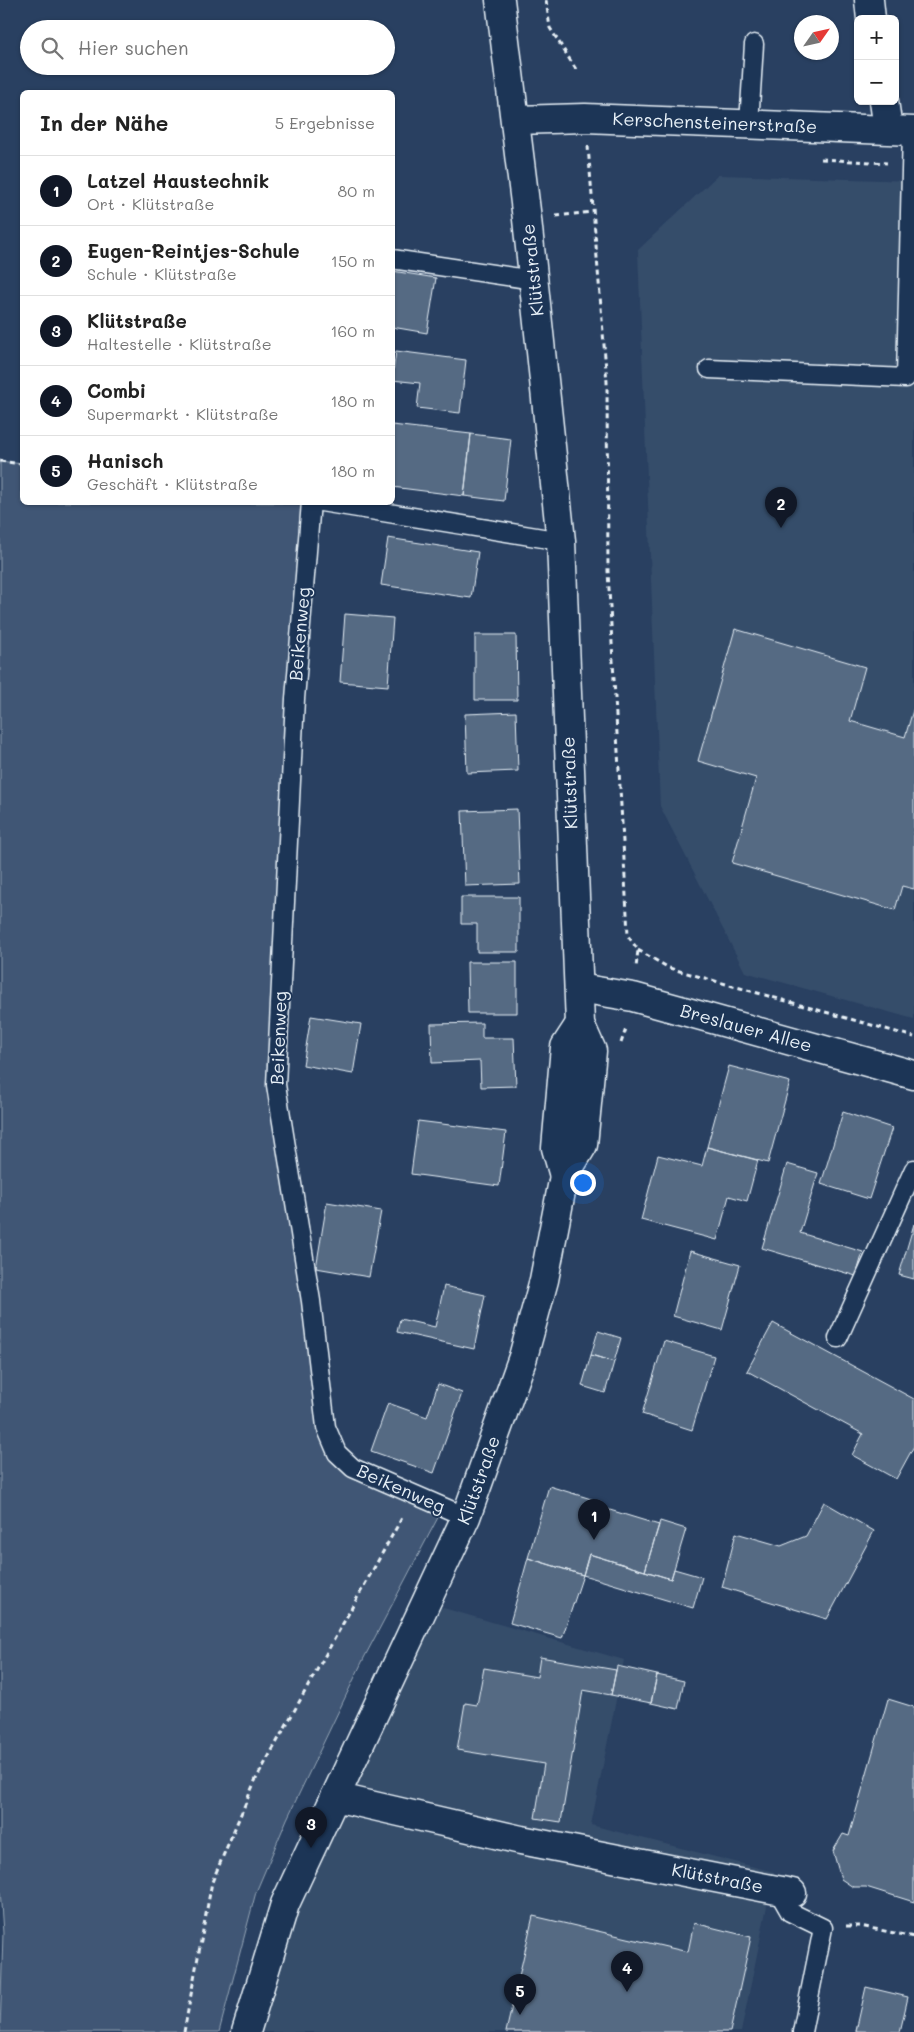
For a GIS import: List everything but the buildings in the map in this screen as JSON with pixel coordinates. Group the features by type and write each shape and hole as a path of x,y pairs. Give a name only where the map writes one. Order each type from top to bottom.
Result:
{"main road":[{"name":"Klütstraße","path":"246,2032 285,1904 466,1518 523,1357 544,1280 564,1176 583,1145 592,1050 580,1024 561,541 516,120 500,0"},
{"path":"868,0 870,15"},
{"path":"887,105 905,130"},
{"name":"Kerschensteinerstraße","path":"516,120 585,118 905,130"},
{"name":"Breslauer Allee","path":"579,988 633,997 914,1075"},
{"name":"Klütstraße","path":"336,1797 521,1840 785,1892"}],"lane":[{"path":"749,124 754,44"},
{"path":"709,369 910,378 905,130"},
{"path":"395,259 534,280"},
{"name":"Beikenweg","path":"311,505 295,699 276,1085 310,1301 326,1427 337,1453 353,1468 466,1518"},
{"path":"339,505 561,541"},
{"path":"838,1338 914,1169"},
{"name":"Klütstraße","path":"785,1892 790,1912 824,1928"},
{"path":"802,2032 824,1928"}],"path":[{"path":"546,0 550,28 577,71"},
{"path":"588,146 607,382 608,571 628,936 638,950 669,968 914,1037"},
{"path":"0,461 20,464"},
{"path":"620,1047 629,1021 638,950"},
{"path":"184,2032 212,1882 251,1790 414,1496"},
{"path":"824,1928 860,1926 914,1937"}],"shaded area":[{"path":"718,175 914,181 914,1019 745,972 660,806 638,250"},
{"path":"0,461 20,464 20,505 311,505 276,1085 337,1453 443,1508 364,1658 287,1819 256,1892 219,2032 0,2032 3,1933 0,1889"},
{"path":"426,1603 624,1660 591,1825 774,1872 741,2032 246,2032"}],"place":[{"name":"Eugen-Reintjes-Schule","path":"781,528"},
{"name":"Latzel Haustechnik","path":"594,1540"},
{"name":"Klütstraße","path":"311,1848"},
{"name":"Combi","path":"627,1992"},
{"name":"Hanisch","path":"520,2015"}]}
